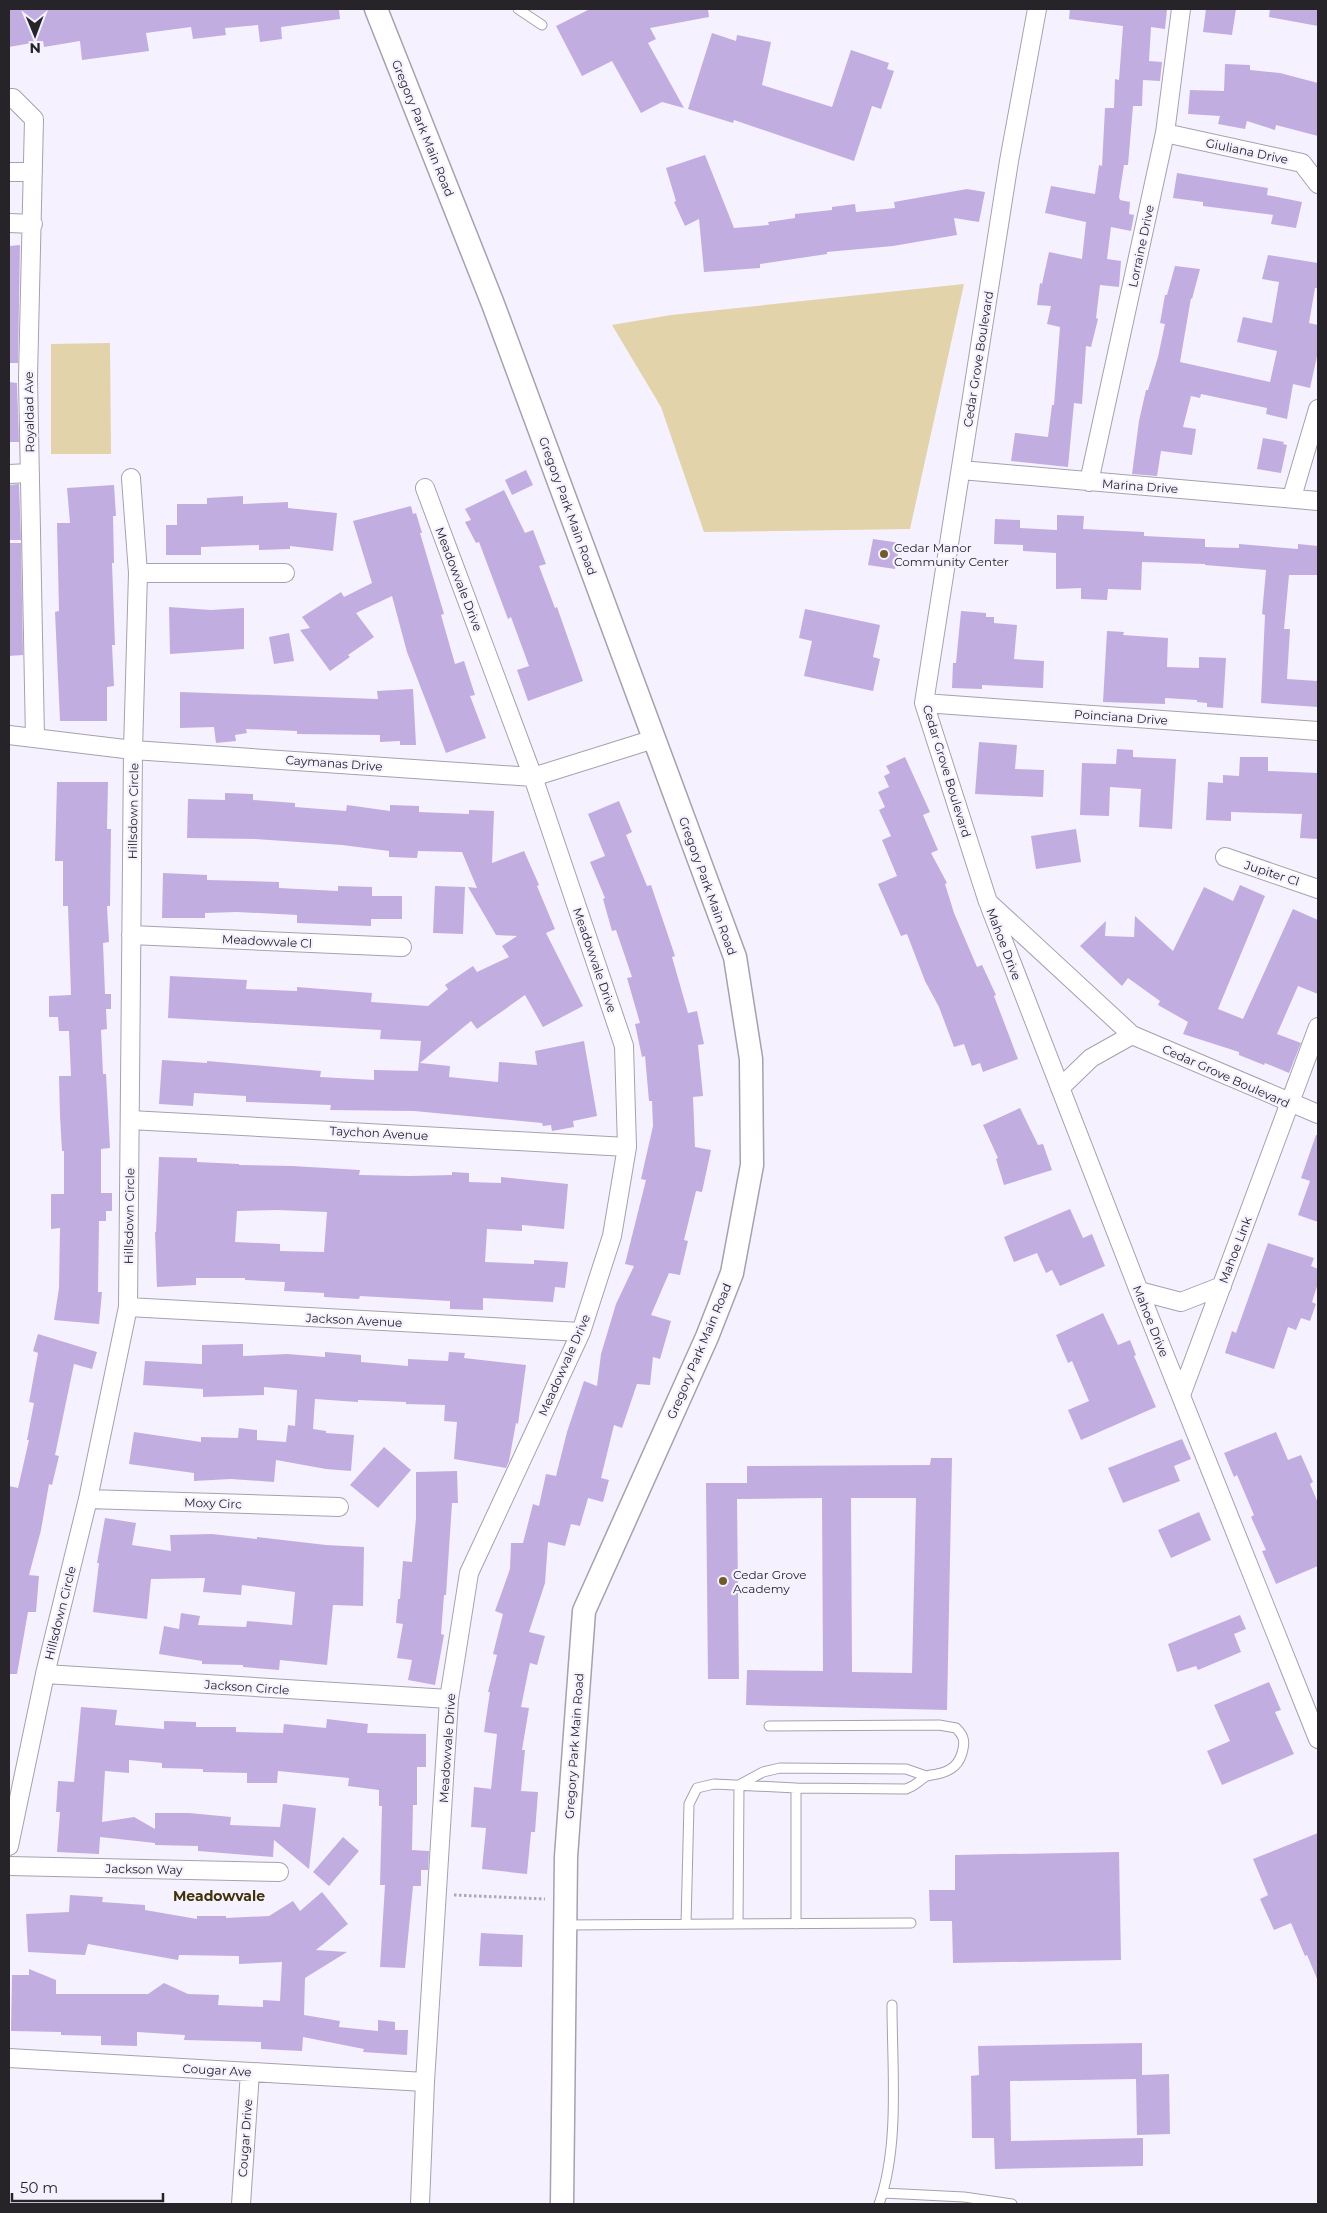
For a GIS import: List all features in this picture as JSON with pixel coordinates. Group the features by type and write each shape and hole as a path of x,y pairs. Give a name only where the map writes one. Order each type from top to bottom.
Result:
{"street":[{"name":"Gregory Park Main Road","path":"376,9 493,304 734,957 751,1059 752,1165 732,1273 707,1337 584,1611 566,1857 562,2204"},
{"name":"Cedar Grove Boulevard","path":"1037,9 1009,161 924,703 988,902 1132,1035 1290,1104 1318,1114"},
{"name":"Lorraine Drive","path":"1089,482 1165,133 1181,9"},
{"name":"Royaldad Ave","path":"9,98 13,98 34,119 28,378 35,738"},
{"name":"Giuliana Drive","path":"1165,133 1302,163 1318,184"},
{"path":"9,172 33,172"},
{"path":"9,223 33,224"},
{"path":"1292,497 1318,409"},
{"name":"Marina Drive","path":"962,470 1089,482 1292,497 1318,501"},
{"path":"9,474 30,473"},
{"name":"Hillsdown Circle","path":"9,1846 45,1674 88,1499 128,1307 133,750 138,573 132,478"},
{"name":"Meadowvale Drive","path":"420,2204 425,2082 450,1699 469,1572 581,1332 612,1236 627,1147 624,1046 534,777 425,488"},
{"path":"138,573 286,573"},
{"name":"Poinciana Drive","path":"924,703 1318,731"},
{"name":"Caymanas Drive","path":"9,735 133,750 534,777 654,739"},
{"name":"Jupiter Cl","path":"1225,857 1318,888"},
{"name":"Mahoe Drive","path":"988,902 1139,1291 1318,1739"},
{"name":"Meadowvale Cl","path":"131,934 402,947"},
{"name":"Mahoe Link","path":"1181,1395 1318,1027"},
{"path":"1060,1088 1091,1058 1132,1035"},
{"name":"Taychon Avenue","path":"130,1120 627,1147"},
{"path":"1139,1291 1181,1302 1222,1286"},
{"name":"Jackson Avenue","path":"128,1307 581,1332"},
{"name":"Moxy Circ","path":"88,1499 339,1507"},
{"name":"Jackson Circle","path":"45,1674 450,1699"},
{"name":"Jackson Way","path":"9,1866 279,1872"},
{"name":"Cougar Ave","path":"9,2058 425,2082"},
{"name":"Cougar Drive","path":"241,2204 250,2072"}],"lane":[{"path":"518,9 542,25"},
{"path":"739,1785 764,1772 780,1768 906,1769 926,1776 941,1774 955,1767 960,1761 964,1741 956,1728 939,1724 769,1726"},
{"path":"686,1924 689,1804 697,1788 714,1784 906,1790 918,1785 926,1776"},
{"path":"738,1924 739,1785"},
{"path":"796,1788 796,1924"},
{"path":"565,1925 911,1923"},
{"path":"879,2204 883,2194 892,2141 892,2005"},
{"path":"883,2194 964,2197 1012,2204"}],"path":[{"path":"437,1894 566,1899"}],"shaded area":[{"path":"964,284 910,529 704,532 661,407 612,325 671,315"},
{"path":"110,343 111,454 51,454 51,344"}],"building":[{"path":"339,9 340,19 281,27 282,39 260,42 258,25 225,28 226,35 193,39 191,27 146,33 149,51 82,60 80,41 44,47 43,41 9,47 9,10"},
{"path":"590,9 708,9 709,17 650,28 656,39 648,43 684,108 662,102 641,113 612,61 582,76 556,26"},
{"path":"1070,9 1167,9 1165,29 1151,27 1149,61 1162,62 1160,81 1143,80 1142,106 1133,106 1128,165 1124,165 1119,197 1120,200 1130,202 1129,214 1134,215 1131,231 1111,227 1107,259 1121,261 1119,287 1100,285 1096,318 1098,319 1091,347 1086,346 1082,404 1074,403 1068,467 1011,461 1015,433 1048,437 1052,405 1054,405 1060,327 1047,324 1051,306 1037,305 1040,283 1042,284 1049,252 1082,259 1086,222 1045,213 1051,186 1095,194 1099,165 1102,166 1105,108 1114,108 1115,79 1119,80 1123,26 1069,19"},
{"path":"1206,9 1236,9 1232,35 1203,32"},
{"path":"1270,9 1318,9 1318,26 1269,17"},
{"path":"712,33 736,41 737,35 771,42 762,85 832,107 851,50 889,63 887,69 894,71 881,109 872,106 854,161 734,120 733,123 688,109"},
{"path":"1225,64 1250,65 1250,70 1280,73 1318,83 1318,136 1276,125 1275,130 1247,121 1245,129 1218,124 1220,116 1188,114 1190,90 1224,91"},
{"path":"705,155 734,228 769,225 768,222 795,218 795,214 832,210 832,207 855,204 856,212 895,208 894,202 967,189 985,192 979,222 954,218 957,235 893,246 827,252 827,254 760,264 760,268 704,272 699,219 685,226 674,202 676,201 666,168"},
{"path":"1177,173 1268,188 1267,195 1302,202 1296,228 1271,224 1273,215 1203,206 1203,202 1173,198"},
{"path":"20,245 18,363 9,363 9,246"},
{"path":"1268,255 1318,263 1318,288 1315,288 1309,323 1318,325 1318,352 1310,388 1293,384 1287,419 1266,414 1267,408 1201,394 1200,398 1191,396 1183,427 1196,429 1192,455 1161,451 1157,476 1132,474 1139,421 1146,390 1148,390 1158,357 1165,324 1160,323 1165,295 1167,295 1175,266 1200,269 1191,298 1180,362 1270,382 1277,351 1237,342 1243,317 1272,323 1279,282 1262,279"},
{"path":"9,382 17,383 19,442 9,442"},
{"path":"1263,438 1284,442 1283,444 1287,445 1281,473 1257,469"},
{"path":"526,470 533,485 512,495 505,480"},
{"path":"19,484 21,540 9,540 9,485"},
{"path":"114,485 116,516 113,516 114,563 112,563 115,645 112,645 114,686 107,687 107,721 60,721 55,612 59,611 57,523 70,523 67,488"},
{"path":"504,490 525,533 533,530 546,564 539,566 555,608 557,607 583,681 528,701 517,670 529,666 511,617 508,619 479,542 476,543 465,522 471,520 465,509"},
{"path":"243,496 243,504 288,502 288,508 337,513 333,551 290,546 290,549 259,550 259,545 201,547 201,555 166,555 166,525 177,525 177,504 207,504 207,498"},
{"path":"411,506 413,514 416,513 422,533 420,533 444,614 441,615 455,664 464,661 475,695 470,696 486,738 446,753 407,652 392,596 356,613 374,637 348,655 350,657 330,671 300,630 310,628 302,617 341,592 344,597 372,583 353,521"},
{"path":"1057,515 1084,516 1083,529 1144,532 1144,536 1205,539 1205,547 1239,548 1239,544 1298,549 1298,544 1318,546 1318,575 1289,575 1284,629 1290,629 1287,679 1318,681 1318,707 1261,703 1265,615 1262,614 1266,570 1205,564 1142,562 1141,590 1108,589 1107,600 1081,599 1081,588 1056,589 1056,553 1023,551 1023,545 994,544 995,519 1020,520 1020,528 1057,530"},
{"name":"Cedar Manor Community Center","path":"873,539 900,543 895,569 868,565"},
{"path":"9,543 21,543 23,655 9,656"},
{"path":"169,607 211,610 244,608 244,649 170,654"},
{"path":"805,609 880,625 873,657 880,659 873,691 804,676 812,641 799,638"},
{"path":"961,611 986,613 986,617 994,617 994,623 1017,625 1014,659 1044,661 1043,688 982,685 982,689 952,688 953,663 956,663"},
{"path":"1107,631 1124,632 1123,635 1168,638 1167,667 1199,668 1199,657 1226,658 1223,708 1207,707 1207,703 1197,702 1197,700 1165,698 1165,704 1103,702"},
{"path":"289,633 294,661 274,664 269,637"},
{"path":"413,689 416,745 400,745 400,741 380,742 380,735 297,734 297,731 246,729 247,733 235,735 236,741 216,743 214,727 180,728 180,692 378,699 377,691"},
{"path":"979,742 1017,745 1015,769 1044,770 1043,797 975,794"},
{"path":"1117,749 1133,750 1133,757 1176,759 1172,829 1139,827 1141,789 1110,787 1109,816 1080,815 1082,763 1116,764"},
{"path":"905,757 930,812 923,815 938,850 931,853 947,883 945,884 954,913 977,967 982,965 996,995 994,996 1018,1059 983,1072 980,1063 972,1066 964,1044 954,1047 939,1007 925,981 907,934 901,936 878,884 897,876 882,840 891,836 879,810 885,807 878,792 889,787 884,776 890,773 886,766"},
{"path":"1240,757 1268,757 1268,771 1318,773 1318,839 1300,838 1302,814 1231,812 1231,821 1206,820 1208,782 1223,783 1223,775 1239,776"},
{"path":"57,782 108,782 107,829 111,829 110,906 107,906 109,942 103,943 105,994 111,994 111,1009 106,1009 107,1029 101,1030 103,1074 106,1074 110,1148 101,1149 101,1193 112,1193 112,1211 106,1211 106,1221 99,1221 98,1292 102,1292 99,1324 54,1320 59,1288 60,1228 51,1229 51,1194 64,1194 64,1151 62,1151 59,1076 71,1076 69,1031 59,1031 58,1017 49,1017 49,996 71,995 68,906 63,906 63,861 55,861"},
{"path":"225,793 253,794 253,800 295,803 295,807 346,811 347,805 390,811 390,805 419,806 419,812 469,814 469,810 494,811 492,863 524,851 555,929 546,933 583,1006 543,1027 525,995 477,1029 471,1021 420,1063 450,1066 449,1077 498,1082 499,1062 537,1065 535,1051 584,1041 597,1116 573,1121 574,1127 552,1131 551,1125 543,1126 542,1123 414,1111 330,1110 331,1105 246,1102 246,1096 194,1093 193,1106 159,1104 162,1060 207,1063 207,1061 321,1071 320,1077 374,1080 374,1070 418,1071 421,1041 380,1039 381,1030 168,1018 170,976 247,980 246,989 297,991 297,987 372,993 371,1002 428,1006 448,989 445,985 473,966 477,972 509,957 502,946 517,936 496,935 468,887 477,888 462,852 418,851 417,858 389,857 389,851 342,845 255,839 187,838 188,799 225,800"},
{"path":"619,801 632,832 626,835 647,886 651,885 675,956 672,957 688,1013 697,1011 704,1044 698,1045 703,1096 693,1097 695,1147 711,1150 702,1192 696,1191 684,1240 688,1241 680,1275 669,1273 651,1315 671,1321 660,1359 653,1357 650,1385 637,1384 622,1428 614,1425 601,1478 609,1480 603,1502 588,1498 580,1526 571,1524 565,1546 548,1542 545,1583 529,1632 545,1636 537,1665 530,1663 521,1707 529,1708 522,1750 525,1750 521,1791 538,1792 535,1832 531,1832 527,1874 482,1869 486,1828 471,1827 474,1787 491,1789 497,1734 484,1732 490,1692 488,1692 497,1655 493,1654 503,1614 495,1611 510,1569 511,1543 523,1543 533,1504 539,1506 546,1474 556,1476 567,1432 584,1381 597,1386 601,1354 616,1304 634,1266 625,1264 646,1180 641,1179 653,1126 652,1101 649,1101 645,1056 642,1057 635,1024 640,1023 627,978 632,977 616,930 612,931 603,899 605,898 590,862 605,856 588,814"},
{"path":"1076,829 1081,862 1036,869 1031,836"},
{"path":"163,873 207,875 207,880 279,882 279,888 338,891 338,886 372,887 372,896 402,896 402,919 371,919 371,926 297,923 297,915 237,912 205,913 205,918 162,918"},
{"path":"1240,885 1265,896 1218,1009 1243,1019 1293,909 1318,920 1318,994 1298,986 1277,1034 1301,1043 1289,1073 1239,1055 1239,1052 1183,1034 1188,1022 1158,1005 1160,1001 1128,978 1122,986 1080,946 1106,921 1105,936 1134,937 1135,916 1173,951 1204,887 1233,901"},
{"path":"435,886 465,887 463,934 433,933"},
{"path":"1020,1108 1038,1145 1043,1144 1052,1170 1004,1185 996,1159 998,1158 983,1125"},
{"path":"1316,1135 1318,1135 1318,1222 1298,1215 1310,1181 1301,1178"},
{"path":"159,1157 197,1158 197,1162 239,1165 360,1170 359,1175 452,1175 452,1172 469,1173 469,1182 501,1183 501,1177 568,1184 564,1229 522,1225 522,1231 487,1229 485,1262 534,1264 534,1260 568,1262 565,1288 555,1287 553,1302 483,1298 483,1310 450,1309 450,1301 360,1296 359,1299 324,1297 324,1293 284,1291 285,1282 245,1280 245,1278 196,1278 196,1285 157,1287 156,1232","holes":["237,1211 327,1212 324,1252 280,1251 280,1244 235,1242"]},
{"path":"1070,1209 1083,1238 1092,1234 1105,1266 1060,1286 1052,1270 1046,1273 1037,1253 1014,1262 1004,1237"},
{"path":"1268,1243 1314,1258 1311,1266 1318,1269 1318,1283 1312,1302 1316,1304 1310,1321 1301,1318 1296,1330 1288,1327 1274,1369 1225,1353 1232,1331 1236,1333"},
{"path":"1103,1313 1118,1345 1130,1340 1136,1355 1134,1356 1156,1407 1081,1440 1068,1410 1089,1401 1072,1361 1068,1363 1056,1335"},
{"path":"38,1334 97,1352 92,1369 74,1364 55,1455 59,1456 52,1485 49,1484 41,1530 29,1575 39,1576 36,1612 28,1612 17,1674 9,1674 9,1486 18,1488 29,1440 27,1440 34,1403 29,1402 38,1353 33,1351"},
{"path":"243,1344 243,1356 287,1354 325,1357 325,1352 361,1355 361,1362 408,1366 408,1359 448,1361 449,1352 465,1353 464,1358 526,1365 518,1424 516,1423 506,1468 454,1459 457,1422 444,1421 445,1405 315,1399 313,1429 326,1431 326,1433 354,1435 351,1471 326,1469 276,1460 274,1482 231,1479 194,1481 194,1473 129,1464 134,1432 201,1442 201,1437 238,1438 239,1428 257,1430 257,1440 286,1442 288,1425 295,1426 297,1390 264,1387 264,1395 203,1397 203,1389 143,1385 145,1361 202,1364 202,1345"},
{"path":"1276,1432 1288,1460 1301,1455 1313,1482 1310,1484 1318,1503 1318,1566 1276,1584 1262,1551 1266,1550 1251,1517 1254,1515 1237,1475 1234,1477 1224,1453"},
{"path":"1182,1439 1191,1459 1174,1466 1180,1481 1123,1503 1108,1468"},
{"path":"384,1447 411,1470 378,1508 350,1485"},
{"path":"931,1458 952,1458 947,1710 746,1705 747,1670 823,1671 822,1498 737,1499 739,1679 708,1679 706,1483 747,1483 747,1466 930,1465","holes":["851,1498 916,1498 912,1673 852,1672"]},
{"path":"457,1471 458,1503 452,1503 446,1595 444,1595 441,1634 444,1635 435,1685 408,1680 412,1660 397,1658 403,1624 396,1623 398,1599 400,1599 403,1561 412,1562 416,1518 416,1472"},
{"path":"1199,1512 1211,1540 1171,1558 1158,1530"},
{"path":"105,1518 136,1523 132,1545 171,1551 170,1535 212,1534 364,1547 363,1606 333,1605 327,1665 280,1660 279,1670 243,1667 243,1665 202,1664 202,1661 159,1654 164,1626 179,1629 181,1613 200,1616 198,1625 246,1627 247,1621 292,1625 295,1592 242,1585 241,1595 203,1592 205,1578 151,1579 147,1619 93,1612 99,1563 97,1563"},
{"path":"1240,1615 1246,1629 1234,1634 1241,1652 1198,1670 1196,1666 1177,1672 1168,1644"},
{"path":"1269,1682 1281,1710 1275,1712 1294,1754 1222,1785 1207,1751 1230,1741 1214,1705"},
{"path":"81,1707 117,1710 115,1725 164,1729 164,1721 196,1722 196,1727 236,1727 236,1732 283,1733 284,1724 326,1728 327,1719 368,1724 367,1733 426,1734 426,1767 417,1767 417,1805 413,1805 412,1850 429,1851 428,1870 421,1870 421,1886 413,1886 405,1968 380,1967 385,1885 380,1885 382,1806 379,1806 379,1790 348,1786 349,1778 278,1771 277,1783 247,1783 247,1773 203,1772 203,1769 162,1768 162,1763 129,1760 129,1773 105,1771 102,1822 134,1817 155,1829 155,1813 189,1813 231,1817 230,1825 280,1827 283,1804 316,1808 309,1869 274,1840 273,1857 198,1851 198,1846 155,1845 155,1843 100,1837 99,1854 57,1852 60,1812 56,1812 58,1781 74,1782"},
{"path":"1318,1833 1318,1981 1291,1923 1274,1930 1260,1899 1268,1895 1253,1859"},
{"path":"343,1837 359,1851 329,1886 313,1872"},
{"path":"1119,1852 1121,1960 953,1963 952,1921 930,1921 929,1890 955,1890 955,1855"},
{"path":"322,1892 348,1924 316,1950 347,1952 305,1978 304,2015 340,2021 339,2027 378,2031 378,2020 395,2022 395,2030 408,2030 407,2055 363,2052 364,2049 303,2037 302,2051 261,2049 261,2042 184,2040 185,2035 137,2032 137,2046 101,2045 101,2036 61,2035 61,2032 11,2031 12,1975 29,1975 29,1969 56,1980 56,1994 148,1994 164,1983 188,1994 219,1995 218,2005 263,2007 263,2000 280,2001 282,1962 239,1964 239,1956 179,1955 178,1960 88,1944 85,1955 28,1952 26,1914 69,1912 70,1895 103,1897 102,1902 145,1905 145,1910 197,1919 197,1916 226,1916 226,1918 269,1916 293,1901 300,1911"},
{"path":"481,1933 523,1935 522,1967 479,1966"},
{"path":"1142,2043 1142,2075 1169,2074 1170,2134 1137,2135 1136,2079 1010,2081 1011,2141 1143,2138 1143,2166 995,2169 994,2138 972,2138 971,2076 979,2075 978,2046"}],"place":[{"name":"Cedar Manor Community Center","path":"884,554"},
{"name":"Cedar Grove Academy","path":"723,1581"}],"district":[{"name":"Meadowvale","path":"219,1896"}]}
